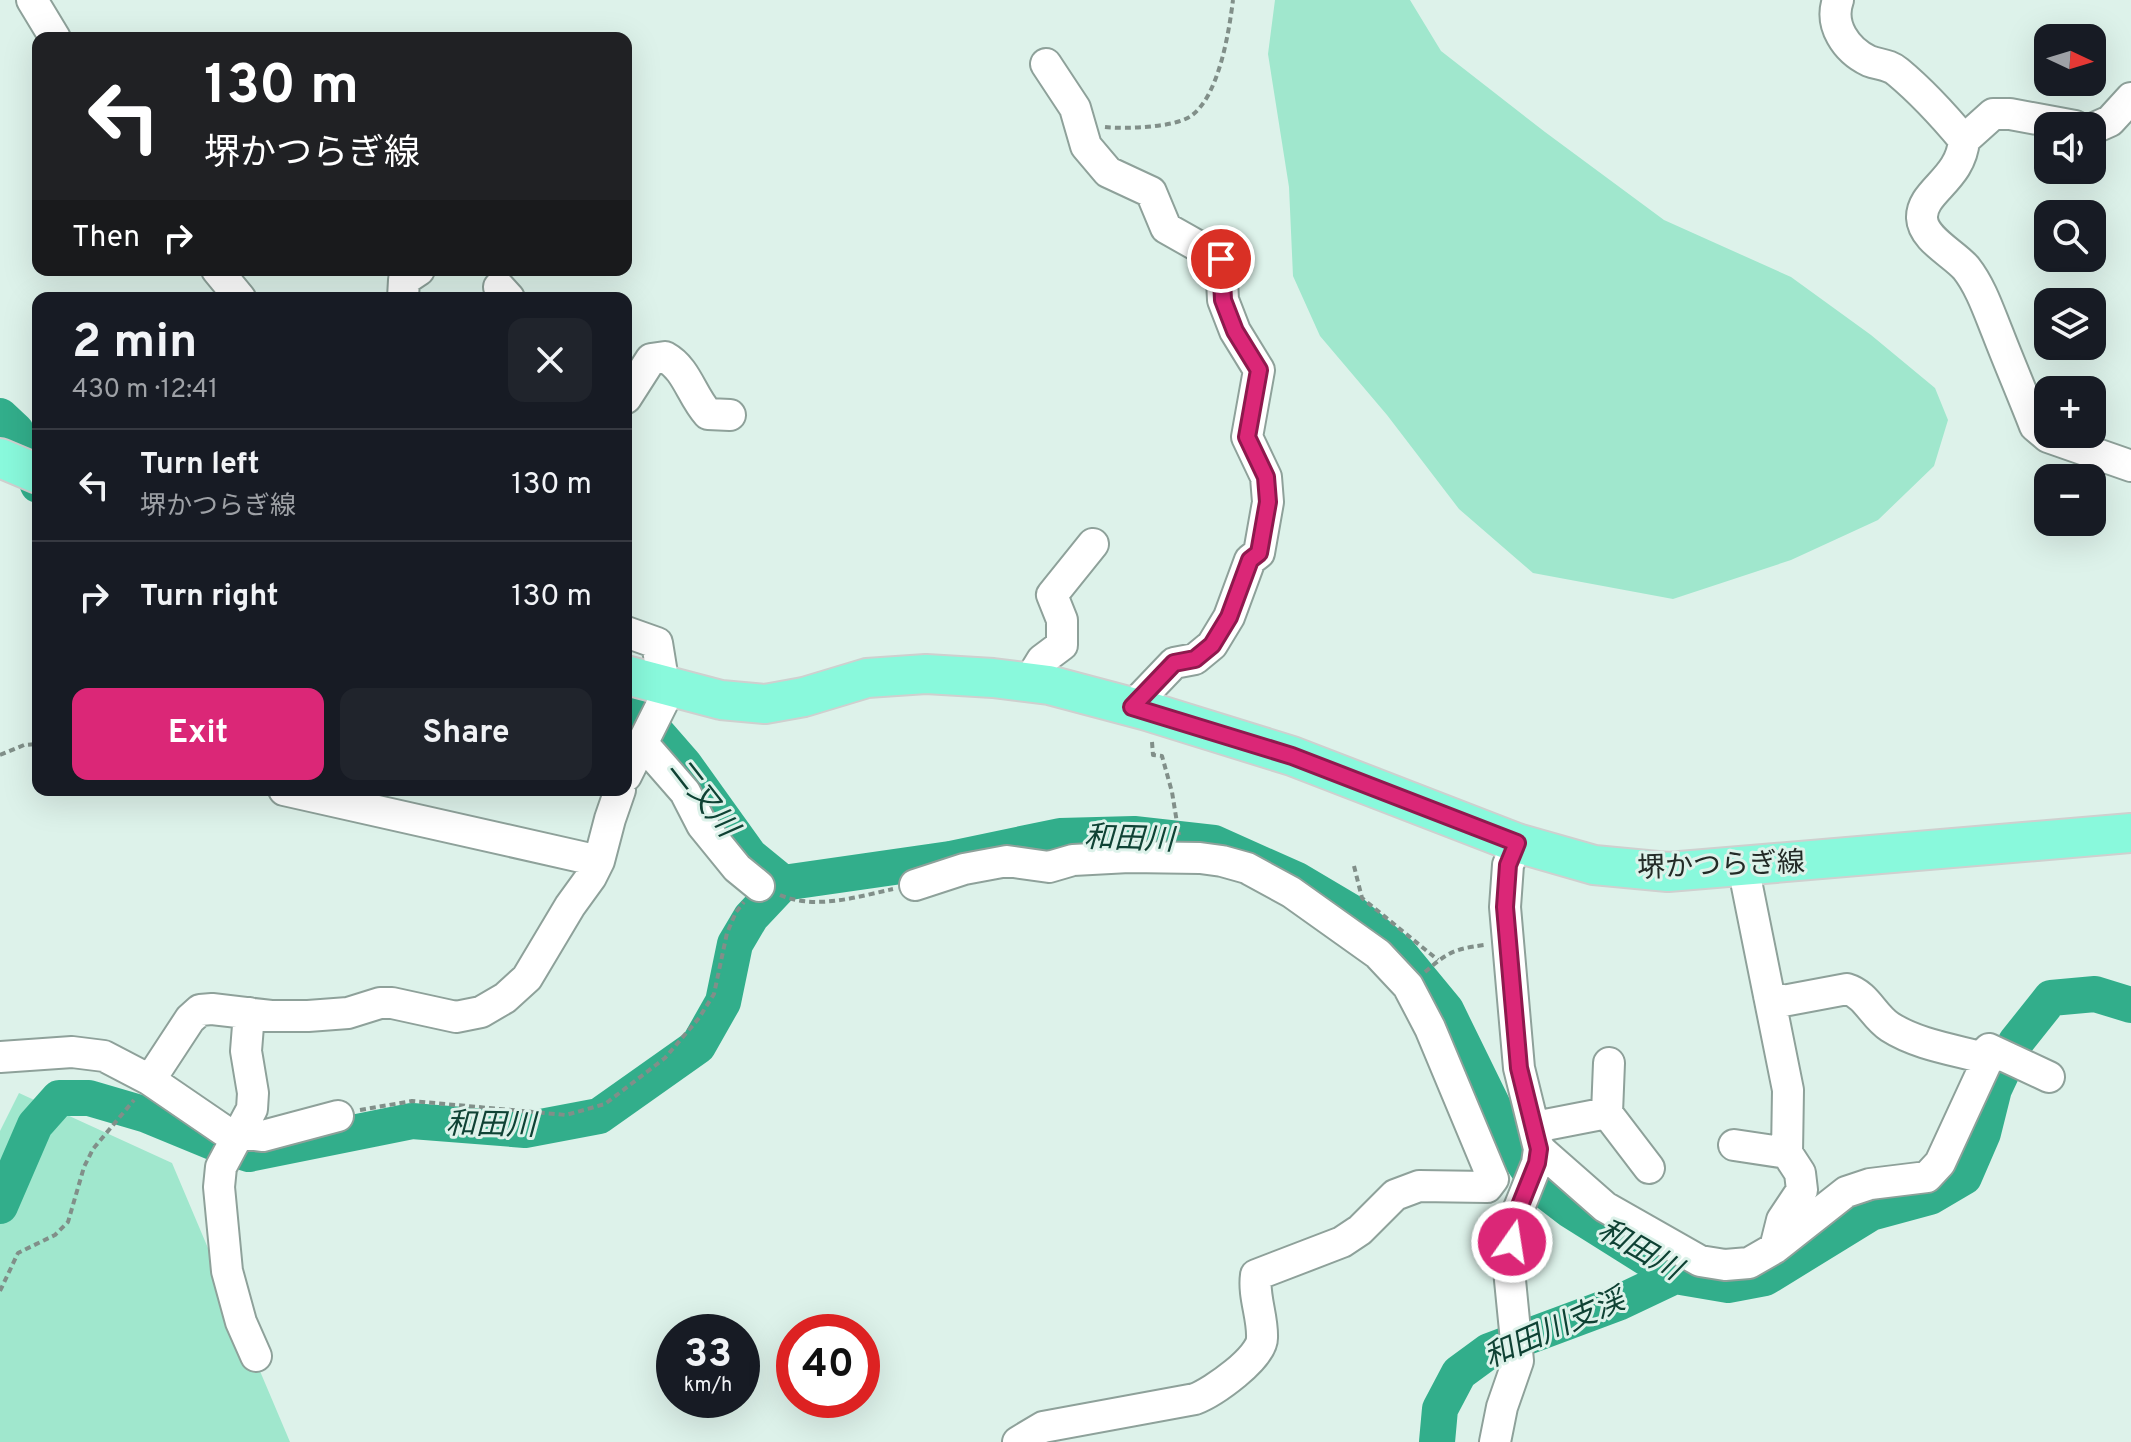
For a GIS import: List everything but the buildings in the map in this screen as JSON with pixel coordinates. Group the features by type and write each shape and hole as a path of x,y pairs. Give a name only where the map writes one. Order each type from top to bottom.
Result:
{"main road":[{"name":"堺かつらぎ線","path":"632,677 721,700 765,704 804,697 867,678 926,674 1049,685 1140,709 1292,756 1517,843 1594,865 1668,872 2131,833"}],"street":[{"path":"32,0 51,32"},
{"path":"1838,0 1835,8 1837,28 1847,45 1869,61 1893,67 1964,140"},
{"path":"1046,64 1075,108 1086,146 1108,172 1151,192 1166,228 1221,259 1223,300 1235,331 1259,370 1247,437 1266,477 1268,502 1259,553 1250,560 1229,617 1212,645 1195,659 1174,663 1140,709"},
{"path":"2106,123 2131,98"},
{"path":"2034,118 1993,114 1964,140 1963,156 1951,177 1928,198 1922,217 1926,231 1966,269 1983,296 2035,426 2048,437 2131,466"},
{"path":"222,276 235,292"},
{"path":"632,389 651,359 665,357 679,364 696,400 708,414 730,415"},
{"path":"1028,683 1042,660 1062,645 1062,620 1052,595 1093,544"},
{"path":"632,634 657,643 667,687 644,745 632,766"},
{"path":"644,745 685,792 702,825 737,868 759,886"},
{"path":"311,796 599,861"},
{"path":"143,1089 190,1019 200,1010 271,1016 321,1015 348,1013 380,1003 392,1003 456,1017 481,1012 505,998 527,978 599,861 618,796"},
{"path":"1495,1442 1502,1407 1518,1361 1509,1270 1519,1208 1537,1146 1519,1068 1505,907 1508,865 1517,843"},
{"path":"915,885 964,869 1007,861 1049,867 1087,859 1200,858 1247,868 1291,892 1378,954 1408,986 1430,1028 1493,1179 1519,1208"},
{"path":"1743,866 1788,1090 1787,1153 1800,1173 1802,1190 1782,1220 1775,1248"},
{"path":"1769,996 1783,1001 1847,989 1858,992 1887,1026 1913,1038 1988,1059"},
{"path":"249,1013 246,1051 253,1093 252,1109 221,1167 219,1187 227,1271 241,1322 256,1356"},
{"path":"1537,1146 1605,1207 1700,1261 1725,1265 1749,1263 1775,1248 1846,1192 1870,1184 1927,1177 1940,1163 1988,1059 1989,1049 2049,1077"},
{"path":"0,1057 72,1052 104,1056 143,1089 226,1132 263,1136 338,1116"},
{"path":"1609,1063 1607,1113 1649,1168"},
{"path":"1537,1146 1607,1113"},
{"path":"1734,1145 1787,1153"},
{"path":"1018,1442 1043,1427 1195,1399 1210,1393 1259,1350 1262,1340 1256,1275 1342,1242 1360,1230 1395,1195 1419,1186 1487,1187 1493,1179"}],"path":[{"path":"1079,120 1103,126 1140,129 1190,117 1206,98 1220,66 1233,0"},
{"path":"1140,709 1153,755 1162,756 1178,827"},
{"path":"0,755 32,744"},
{"path":"1354,866 1362,898 1438,960"},
{"path":"791,900 806,903 830,901 915,885"},
{"path":"338,1116 390,1103 412,1101 566,1115 605,1104 665,1058 699,1018 714,994 727,933 736,912 759,886"},
{"path":"1431,967 1457,948 1508,943"},
{"path":"0,1291 18,1253 55,1235 68,1222 84,1167 93,1149 143,1089"}],"green space":[{"path":"1275,0 1410,0 1441,51 1664,220 1791,277 1871,335 1935,388 1948,420 1934,466 1878,520 1791,560 1673,599 1533,573 1459,509 1387,415 1320,336 1293,276 1289,187 1268,54"},
{"path":"19,1093 172,1163 290,1442 0,1442 0,1131"}],"waterway":[{"name":"二又川","path":"0,416 16,431 32,470"},
{"name":"二又川","path":"632,714 643,717 684,764 750,856 783,883"},
{"name":"和田川","path":"0,1206 35,1125 59,1098 89,1098 147,1115 249,1154 412,1121 525,1130 599,1116 698,1046 723,1002 735,944 751,917 783,883 950,859 1060,836 1134,834 1214,843 1297,880 1351,912 1399,953 1446,1010 1513,1147 1540,1187 1570,1210 1675,1276 1728,1285 1765,1278 1871,1213 1930,1197 1964,1177 1983,1133 1994,1089 2016,1042 2051,998 2095,994 2131,1005"},
{"name":"和田川支渓","path":"1437,1442 1440,1409 1459,1373 1489,1351 1618,1303 1675,1276"}],"route":[{"path":"1221,259 1223,300 1235,331 1259,370 1247,437 1266,477 1268,502 1259,553 1250,560 1229,617 1212,645 1195,659 1174,663 1132,707 1292,756 1517,843 1508,865 1505,907 1519,1068 1539,1149 1537,1163 1519,1208 1512,1242"}]}
